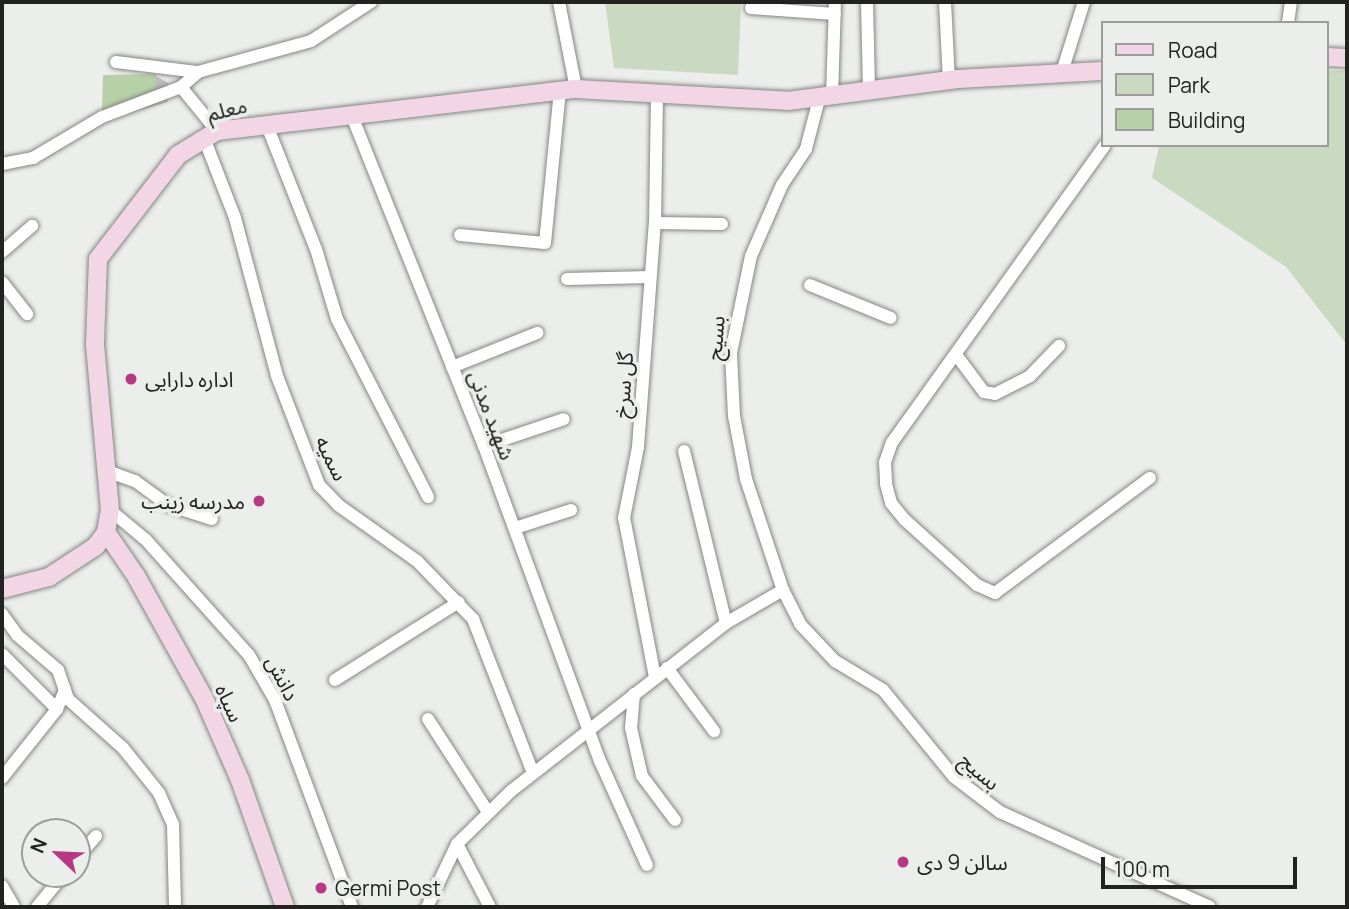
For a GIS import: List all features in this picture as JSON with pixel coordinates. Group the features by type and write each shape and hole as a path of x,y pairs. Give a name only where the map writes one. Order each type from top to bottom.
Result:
{"main road":[{"path":"1328,57 1347,58"},
{"name":"معلم","path":"106,532 110,510 95,344 98,259 178,155 211,135 266,123 352,116 568,90 657,91 756,99 825,98 949,80 1100,71"},
{"path":"2,589 49,578 96,546 106,532"},
{"name":"سپاه","path":"106,532 136,576 204,698 240,780 285,907"}],"street":[{"path":"116,62 198,72 311,41 371,2"},
{"path":"460,235 545,243 568,90 559,2"},
{"path":"867,2 869,92"},
{"path":"945,2 949,80"},
{"path":"1062,72 1084,2"},
{"path":"1288,21 1292,2"},
{"path":"751,8 835,8"},
{"name":"بسیح","path":"783,590 746,479 734,416 731,353 751,256 782,185 806,149 825,98 835,8"},
{"path":"2,164 33,158 102,117 181,87 198,72"},
{"name":"سمیه","path":"181,87 211,135 277,376 319,485 338,505 417,561 473,619 533,773"},
{"name":"گل سرخ","path":"655,677 624,518 638,447 655,223 657,91"},
{"name":"شهید مدنی","path":"352,116 484,446 589,731 648,865"},
{"path":"266,123 316,249 337,319 428,497"},
{"path":"1104,147 957,356 892,442 885,462 886,484 891,503 905,520 977,585 995,593 1150,478"},
{"path":"655,223 722,224"},
{"path":"2,252 32,226"},
{"path":"567,279 650,277"},
{"path":"2,282 27,314"},
{"path":"810,285 891,318"},
{"path":"452,367 537,333"},
{"path":"957,356 984,392 995,394 1030,376 1059,346"},
{"path":"484,446 564,419"},
{"path":"684,452 726,622"},
{"path":"107,471 135,481 168,505 212,519"},
{"name":"دانش","path":"110,510 146,540 249,655 275,700 352,907"},
{"path":"515,528 571,510"},
{"path":"427,907 457,844 488,812 533,773 726,622 783,590"},
{"name":"بسیج","path":"783,590 800,624 835,662 883,690 954,777 1000,812 1210,907"},
{"path":"335,680 459,602"},
{"path":"2,614 17,635 58,670 65,690 159,793 173,824 175,907"},
{"path":"2,654 57,709"},
{"path":"667,668 714,731"},
{"path":"2,778 57,709 65,690"},
{"path":"634,694 631,727 642,776 675,820"},
{"path":"428,719 488,812"},
{"path":"91,842 96,836"},
{"path":"457,844 490,907"},
{"path":"2,886 13,907"},
{"path":"37,907 53,888"}],"green space":[{"path":"605,2 741,2 738,75 614,68"},
{"path":"1347,70 1347,345 1286,267 1152,178 1159,147 1328,147 1328,71"}],"building":[{"path":"156,74 156,96 102,111 103,75"}],"place":[{"name":"اداره دارایی","path":"131,379"},
{"name":"مدرسه زینب","path":"259,501"},
{"name":"سالن 9 دی","path":"903,862"},
{"name":"Germi Post","path":"321,888"}]}
